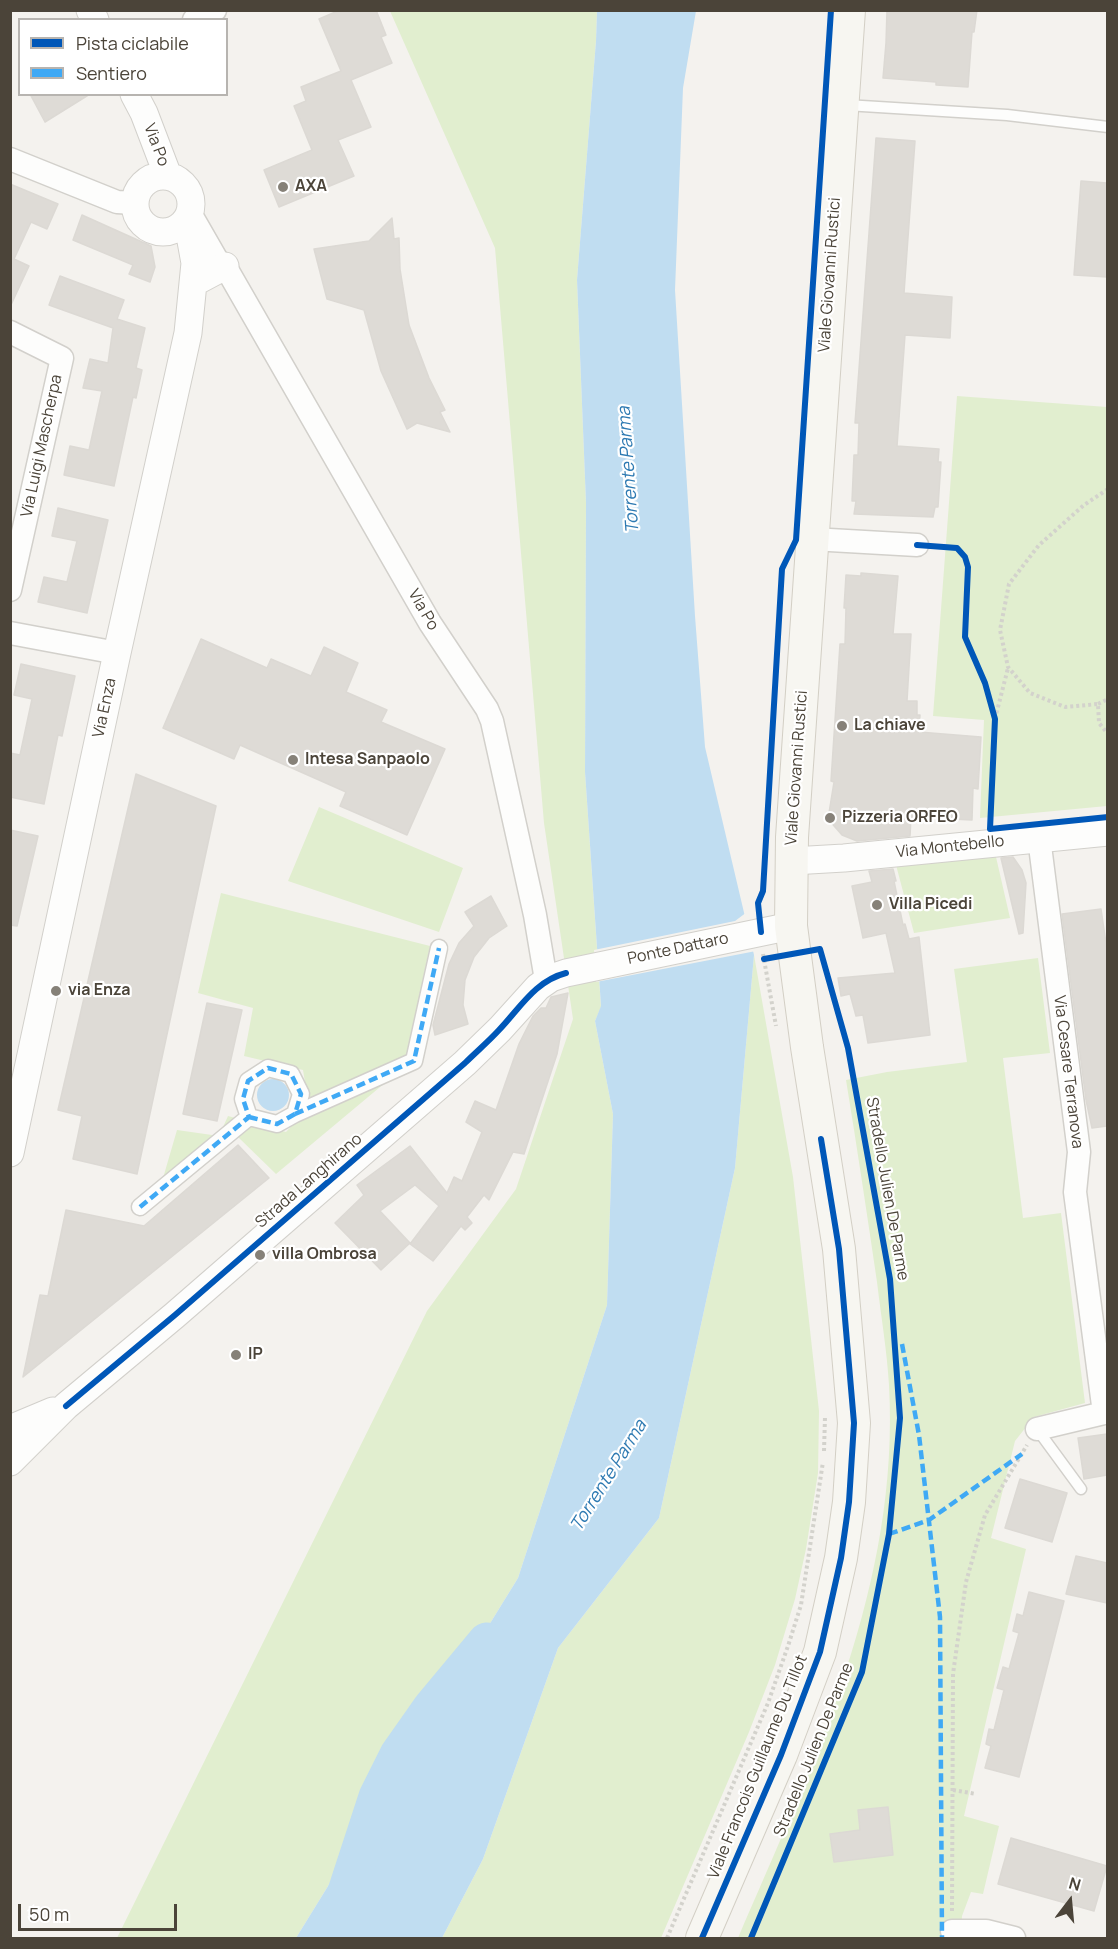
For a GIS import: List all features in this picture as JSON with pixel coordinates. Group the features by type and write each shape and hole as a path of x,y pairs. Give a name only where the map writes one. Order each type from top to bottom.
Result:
{"main road":[{"name":"Viale Giovanni Rustici","path":"773,941 792,861 849,10"},
{"name":"Viale Francois Guillaume Du Tillot","path":"702,1938 781,1755 820,1652 841,1558 849,1502 854,1423 839,1249 773,941"}],"street":[{"path":"198,18 215,10"},
{"name":"Via Po","path":"139,104 159,178"},
{"path":"10,159 117,202 135,203"},
{"name":"Via Po","path":"181,221 157,231 141,221 136,213 135,203 142,185 159,178 176,178 188,190 191,197 181,221 194,273"},
{"name":"Via Po","path":"181,221 225,266 430,623 488,709 532,898 556,976"},
{"path":"194,273 225,266"},
{"name":"Via Enza","path":"10,1153 20,1068 117,653 188,333 194,273"},
{"name":"Via Luigi Mascherpa","path":"10,332 62,358 10,590"},
{"path":"812,539 917,545"},
{"path":"10,633 117,653"},
{"name":"Via Montebello","path":"792,861 1107,832"},
{"name":"Via Cesare Terranova","path":"1037,1429 1104,1413 1075,1192 1079,1152 1039,838"},
{"name":"Ponte Dattaro","path":"556,976 773,941"},
{"path":"249,1117 277,1125 295,1114 414,1061 439,948"},
{"name":"Strada Langhirano","path":"10,1462 66,1406 175,1315 465,1063 492,1037 527,997 556,976"},
{"path":"249,1117 243,1100 248,1081 268,1068 291,1074 301,1094 295,1114"},
{"path":"140,1207 249,1117"},
{"name":"Strada Langhirano","path":"10,1429 66,1406"},
{"path":"952,1931 986,1931 1014,1938"}],"lane":[{"path":"842,105 1007,115 1107,128"},
{"path":"1037,1429 1081,1489"}],"path":[{"path":"994,730 1008,667 1000,630 1009,584 1038,545 1084,505 1107,489"},
{"path":"1008,667 1030,693 1065,707 1098,704 1107,699"},
{"path":"990,701 995,719"},
{"path":"1098,704 1100,723 1107,734"},
{"path":"773,941 776,1030"},
{"path":"667,1938 768,1702 801,1605 823,1462 826,1407"},
{"path":"952,1931 953,1674 966,1582 985,1515 1037,1429"},
{"path":"953,1790 976,1794"}],"green space":[{"path":"390,11 597,11 577,280 586,503 585,772 601,1007 595,1021 613,1114 607,1305 518,1578 296,1938 117,1938 427,1311 516,1189 573,1019 544,823 495,248"},
{"path":"957,396 1107,407 1107,806 980,818 984,720 933,716"},
{"path":"319,807 463,868 439,932 288,881"},
{"path":"996,857 1010,918 914,933 896,865"},
{"path":"221,893 430,946 404,1067 276,1174 238,1137 161,1185 177,1130 219,1136 228,1116 286,1132 309,1107 303,1070 244,1056 253,1008 198,993"},
{"path":"754,955 793,1177 819,1411 818,1473 806,1549 795,1599 775,1665 749,1732 661,1938 442,1938 483,1859 558,1648 659,1518 735,1168"},
{"path":"1038,958 1050,1053 1003,1058 1023,1218 1061,1213 1085,1403 1034,1417 1015,1441 991,1538 1026,1549 964,1816 999,1826 983,1894 971,1892 962,1916 961,1938 738,1938 822,1738 846,1670 866,1601 881,1530 889,1458 888,1372 877,1282 846,1080 887,1072 967,1062 954,969"}],"water":[{"path":"597,11 696,11 683,88 675,290 705,747 754,955 735,1168 659,1518 558,1648 483,1859 442,1938 296,1938 518,1578 607,1305 613,1114 595,1021 601,1006 585,772 586,503 577,280"},
{"path":"273,1079 285,1083 289,1095 285,1107 273,1111 261,1107 257,1095 261,1083"}],"pier":[{"path":"747,912 756,951 596,982 594,950 735,921"}],"building":[{"path":"340,10 376,10 386,35 381,37 392,63 351,80 371,127 338,140 354,176 279,207 264,170 312,150 294,106 306,101 301,87 341,71 319,19"},
{"path":"887,10 977,10 974,32 972,32 968,87 883,78"},
{"path":"31,96 87,96 45,122"},
{"path":"876,138 915,141 904,293 952,297 950,338 905,335 897,446 939,449 938,462 941,462 938,507 935,507 933,517 854,514 856,501 852,501 854,455 858,455 859,423 855,423"},
{"path":"1081,181 1107,183 1107,277 1074,275"},
{"path":"10,184 58,204 47,229 31,222 14,259 29,266 10,307"},
{"path":"82,215 151,246 155,267 150,282 129,274 133,265 73,240"},
{"path":"392,218 394,239 399,238 400,269 409,325 429,378 445,410 440,412 450,432 417,423 407,429 381,371 364,310 327,299 314,249 369,241"},
{"path":"60,276 124,300 117,319 145,328 136,368 142,370 136,398 133,397 114,486 64,475 70,446 89,450 102,391 83,388 90,359 108,363 113,328 49,305"},
{"path":"58,508 108,520 87,613 38,602 44,577 67,582 77,541 52,536"},
{"path":"861,573 898,576 893,634 911,634 907,701 917,701 917,715 920,715 919,732 981,737 978,789 973,788 972,820 911,817 910,836 857,841 842,835 828,819 834,782 831,781 840,644 845,644 846,575 861,576"},
{"path":"201,639 267,668 271,659 311,676 324,647 358,663 346,692 387,710 381,722 445,749 407,835 340,806 346,792 240,745 234,759 163,728"},
{"path":"21,664 75,676 62,736 58,735 44,804 10,797 10,753 20,755 32,699 14,695"},
{"path":"136,774 216,806 137,1174 73,1159 82,1116 58,1110"},
{"path":"10,830 38,836 17,926 10,925"},
{"path":"1013,857 1022,870 1026,883 1023,933 1019,934 1001,858"},
{"path":"893,869 903,925 905,924 909,939 919,937 930,1035 868,1043 863,1015 856,1016 850,994 841,996 838,978 895,973 886,933 863,938 852,886 872,882 869,871"},
{"path":"491,896 507,926 489,938 474,957 465,980 463,1005 468,1024 435,1035 433,1025 449,964 459,943 474,926 465,912"},
{"path":"1101,909 1107,950 1107,1126 1092,1128 1086,1100 1062,914"},
{"path":"568,993 557,1054 524,1154 513,1152 489,1200 484,1195 467,1217 472,1223 465,1230 461,1226 433,1261 410,1244 439,1206 415,1185 380,1211 410,1243 381,1270 335,1223 364,1195 357,1185 410,1146 447,1193 454,1177 462,1181 482,1132 466,1122 475,1101 496,1110 519,1044 533,1016 541,1008 546,1008 551,997"},
{"path":"207,1003 242,1010 217,1121 183,1114"},
{"path":"238,1145 269,1178 23,1377 40,1295 48,1296 66,1210 144,1226"},
{"path":"1107,1434 1107,1475 1084,1479 1078,1438"},
{"path":"1020,1479 1067,1493 1052,1542 1005,1528"},
{"path":"1076,1556 1107,1563 1107,1603 1066,1594"},
{"path":"1029,1592 1064,1601 1019,1777 985,1768 991,1746 986,1744 989,1729 994,1730 1004,1690 997,1688 1003,1667 1009,1669 1019,1633 1013,1631 1017,1614 1023,1616"},
{"path":"888,1807 893,1855 834,1862 830,1834 860,1830 858,1810"},
{"path":"1011,1838 1107,1866 1094,1911 998,1884"}],"waterway":[{"name":"Torrente Parma","path":"324,1938 344,1901 378,1797 399,1755 432,1708 487,1642"}],"marked path":[{"path":"295,1114 414,1061 439,948"},
{"path":"140,1207 249,1117 243,1099 248,1081 268,1068 291,1074 301,1094 295,1114 277,1124 249,1117"},
{"path":"902,1344 919,1435 940,1617 942,1938"},
{"path":"889,1534 929,1520 1022,1454"}],"cycle path":[{"path":"761,932 758,903 763,891 782,569 796,540 831,10"},
{"path":"917,545 957,548 965,557 968,567 965,637 985,683 995,719 990,829 1108,817"},
{"name":"Stradello Julien De Parme","path":"751,1938 862,1672 889,1534 900,1418 890,1279 848,1048 820,949 764,959"},
{"path":"66,1406 175,1315 465,1063 545,982 566,973"},
{"path":"702,1938 781,1755 820,1652 841,1558 849,1502 854,1423 839,1249 821,1139"}],"place":[{"name":"AXA","path":"283,187"},
{"name":"La chiave","path":"842,726"},
{"name":"Intesa Sanpaolo","path":"293,760"},
{"name":"Pizzeria ORFEO","path":"830,818"},
{"name":"Villa Picedi","path":"877,905"},
{"name":"via Enza","path":"56,991"},
{"name":"villa Ombrosa","path":"260,1255"},
{"name":"IP","path":"236,1355"}]}
